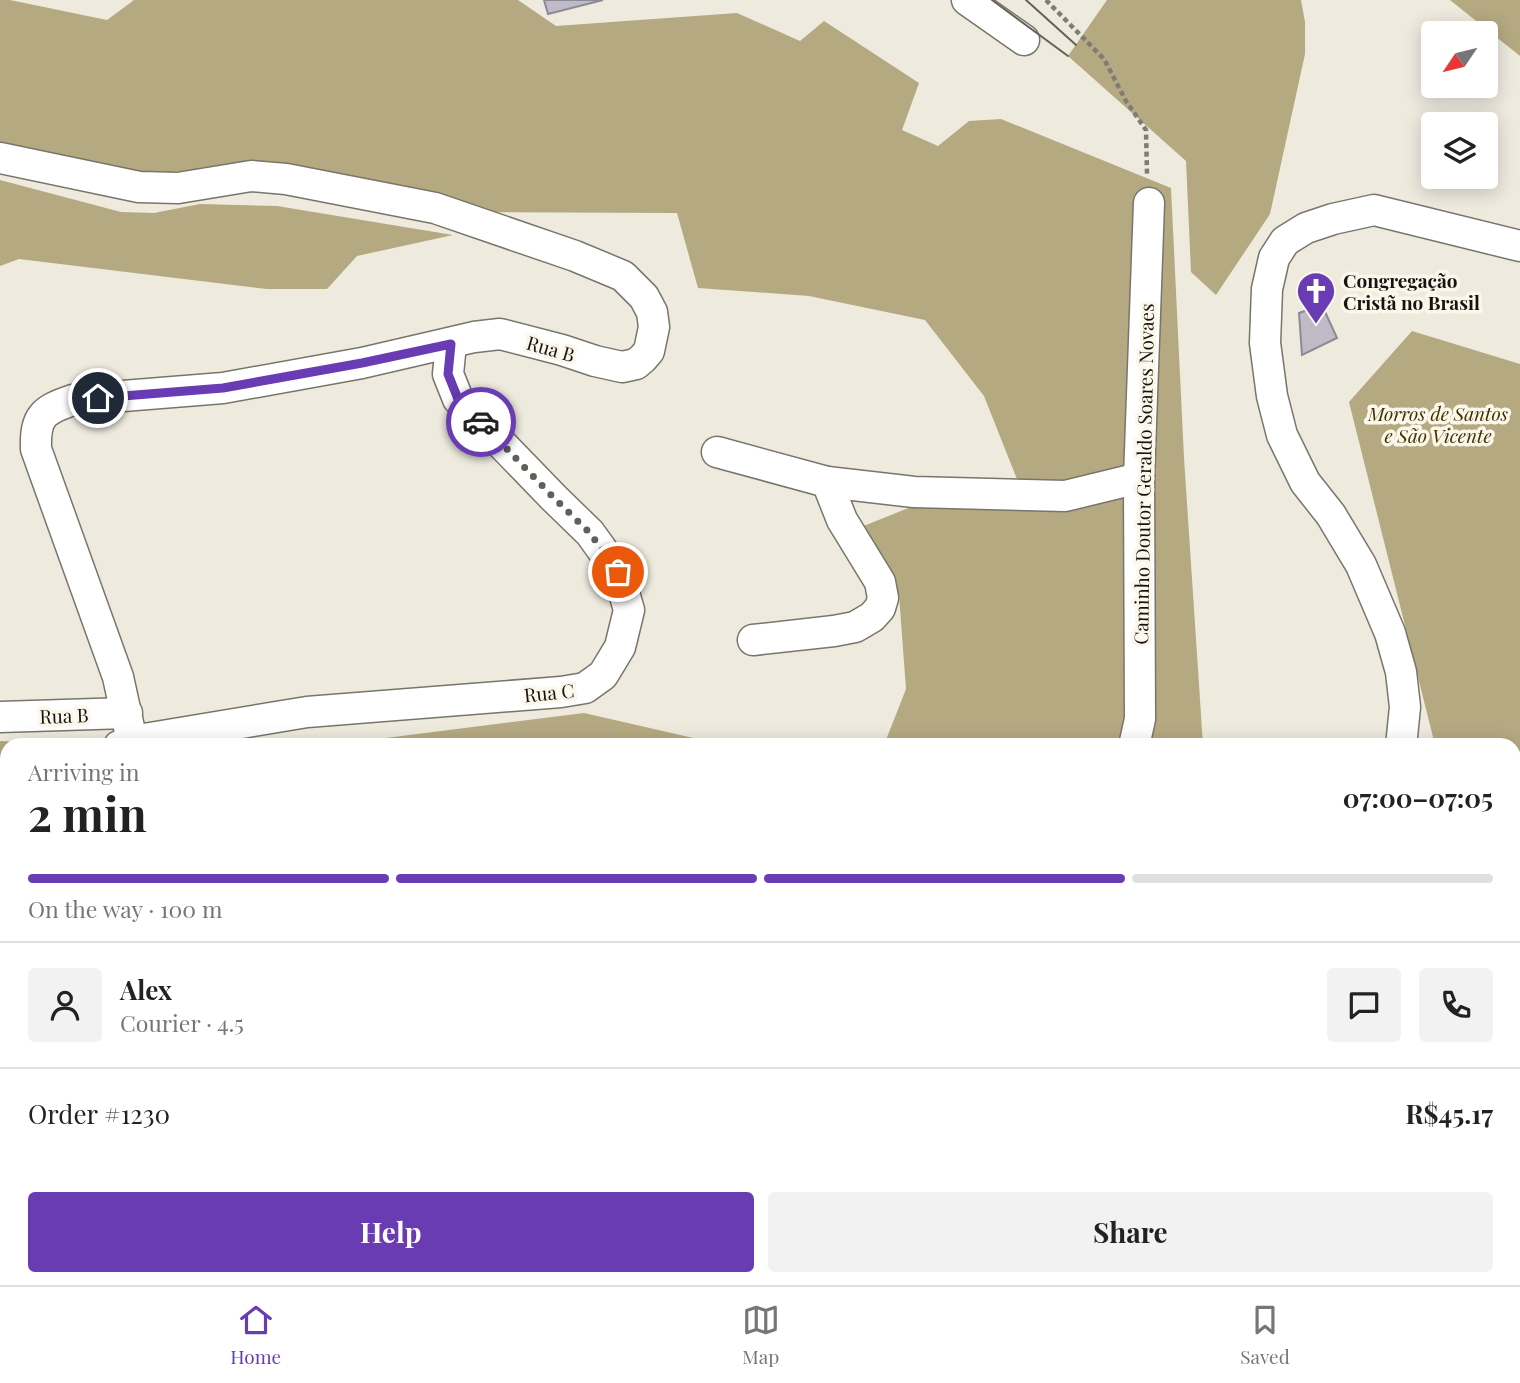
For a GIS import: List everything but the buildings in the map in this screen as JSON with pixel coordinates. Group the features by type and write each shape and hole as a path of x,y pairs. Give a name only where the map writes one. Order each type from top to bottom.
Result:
{"street":[{"path":"967,0 1024,40"},
{"name":"Rua B","path":"0,158 139,187 178,188 251,176 286,179 435,208 575,256 624,276 644,297 652,312 654,327 649,351 636,364 622,367 500,334 223,388 73,400 52,406 43,415 36,430 36,449 118,677 126,733 0,717"},
{"name":"Caminho Doutor Geraldo Soares Novaes","path":"1136,738 1140,719 1139,478 1149,203"},
{"path":"1402,738 1405,707 1401,672 1390,634 1361,565 1331,515 1305,482 1282,435 1272,396 1265,343 1268,289 1274,258 1285,241 1306,228 1374,210 1520,246"},
{"name":"Rua C","path":"126,733 307,712 561,692 585,688 603,675 620,647 629,610 618,572 590,533 458,399 448,374 451,344"},
{"path":"717,452 827,482 914,492 1065,496 1139,478"},
{"path":"753,640 855,627 872,617 880,608 883,598 880,582 842,520 827,482"}],"path":[{"path":"1046,0 1104,59 1126,101 1146,130 1149,203"}],"green space":[{"path":"0,0 107,20 134,0 518,0 556,26 737,13 800,41 824,21 919,83 902,130 938,146 969,121 1001,119 1171,188 1184,458 1203,738 887,738 906,689 899,595 851,531 916,505 1028,507 984,396 925,320 809,296 698,288 677,213 472,212 250,163 139,176 0,145"},
{"path":"1107,0 1301,0 1305,22 1305,54 1270,214 1216,295 1191,272 1186,161 1068,56"},
{"path":"1450,0 1520,0 1520,56 1498,38 1498,21 1476,21"},
{"path":"0,180 121,212 154,213 200,204 277,206 453,235 357,256 327,289 267,289 19,259 0,266"},
{"name":"Morros de Santos e São Vicente","path":"1412,331 1520,364 1520,738 1433,738 1349,402"},
{"path":"584,713 693,738 386,738"}],"tram line":[{"path":"992,0 1068,56"},
{"path":"1026,0 1076,45"}],"way so far":[{"path":"481,422 590,533 618,572"}],"place":[{"name":"Congregação Cristã no Brasil","path":"1316,325"}],"route":[{"path":"98,398 223,388 451,344 448,374 458,399 481,422"}]}
